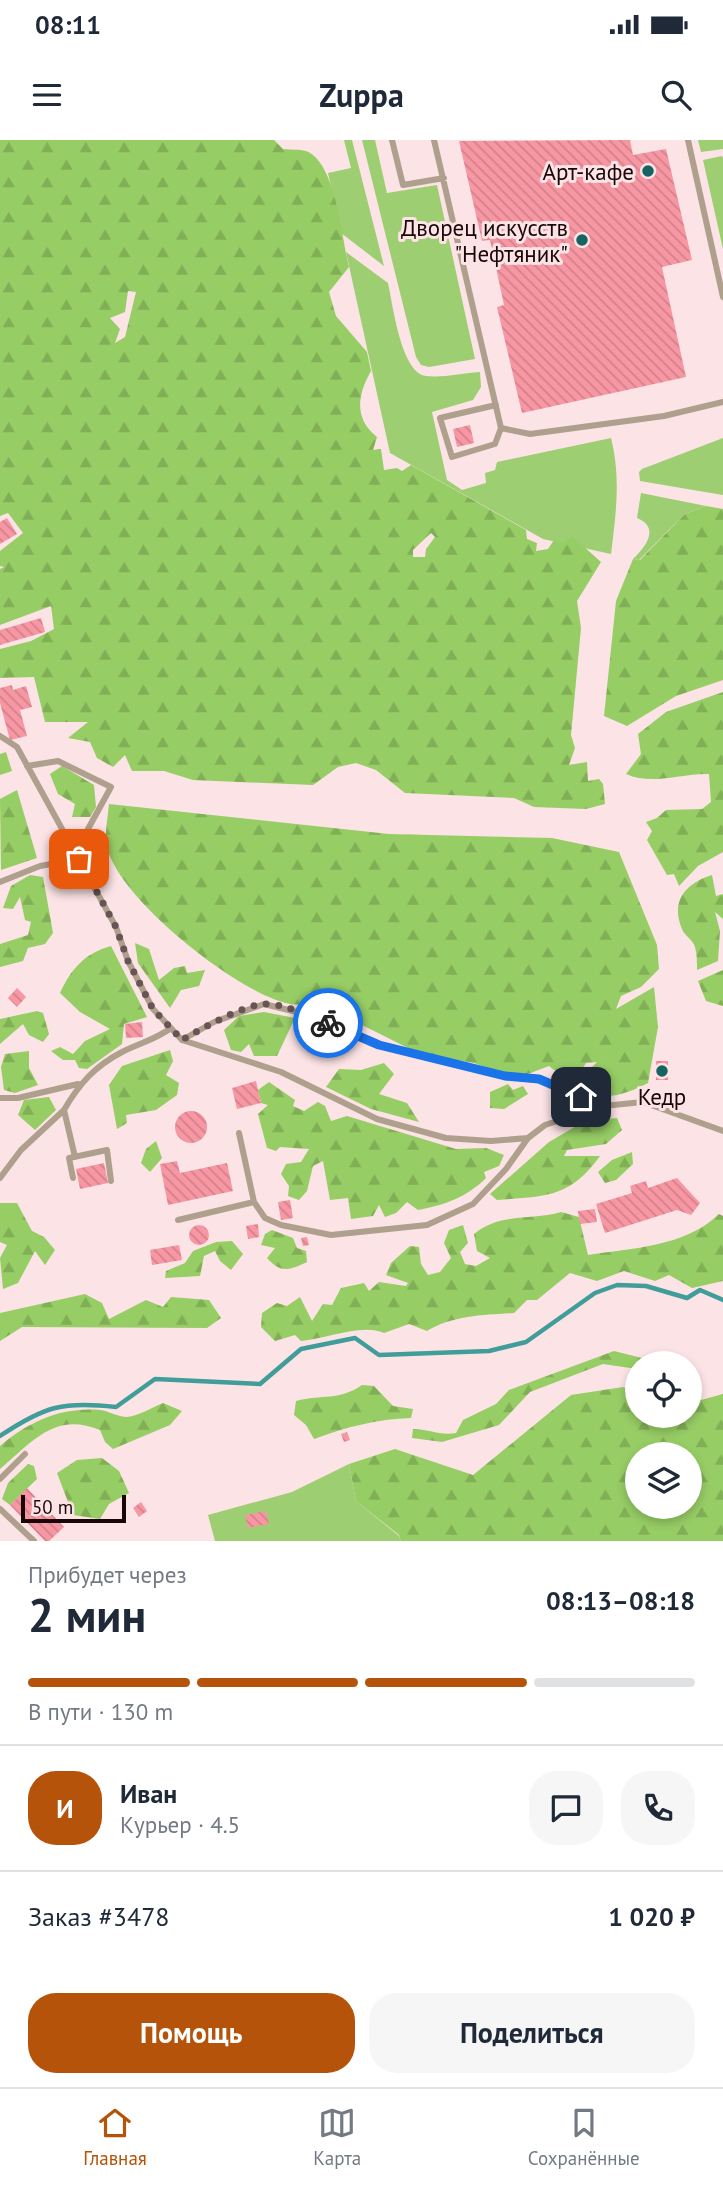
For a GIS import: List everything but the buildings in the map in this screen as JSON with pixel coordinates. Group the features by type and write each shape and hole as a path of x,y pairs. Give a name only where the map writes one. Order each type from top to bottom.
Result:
{"lane":[{"path":"392,140 403,185 444,178"},
{"path":"434,140 444,178 496,405 501,428 495,444 452,457 440,418 496,405"},
{"path":"688,140 723,297"},
{"path":"501,428 530,433 664,416 723,402"},
{"path":"0,736 17,747 116,927 128,961 153,1009 182,1040 281,1072 377,1119 446,1138 491,1142 528,1138"},
{"path":"27,766 58,761 111,787 82,840 79,859"},
{"path":"0,882 40,866 79,859"},
{"path":"182,1040 214,1022 264,1004 309,1015 379,1045 505,1076 539,1079 603,1106"},
{"path":"0,1098 18,1098 78,1084 124,1051 155,1041 172,1028"},
{"path":"0,1178 21,1150 64,1110 78,1084"},
{"path":"239,1133 254,1202 265,1218 281,1225 331,1235 427,1225 473,1204 506,1169 528,1138 545,1125 603,1106 643,1102 723,1131"},
{"path":"64,1110 75,1157"},
{"path":"73,1178 69,1158 107,1150 111,1181"},
{"path":"178,1220 254,1202"},
{"path":"0,1479 25,1454"},
{"path":"0,1509 34,1541"}],"green space":[{"path":"0,140 274,140 283,149 306,151 316,158 324,170 336,203 349,267 329,292 336,316 367,352 371,371 363,388 361,414 369,430 377,437 373,450 381,449 384,470 397,468 402,471 411,465 526,530 527,539 537,543 536,551 548,549 554,540 564,542 572,536 601,562 577,601 581,628 571,735 575,748 569,765 587,762 588,781 599,779 603,784 605,804 586,809 534,807 514,798 405,793 376,770 356,763 338,767 313,785 193,780 164,771 132,771 125,755 113,767 97,758 90,742 68,738 88,722 45,722 34,677 0,678 0,649 31,641 54,629 51,606 0,625 0,569 4,567 0,566 0,551 23,533 8,513 0,516","holes":["128,291 136,292 125,337 115,343 120,329 110,318 125,312","431,533 435,537 426,549 425,557 413,557 413,550"]},
{"path":"344,140 352,140 384,266 341,233 328,173 351,168"},
{"path":"362,140 375,140 387,193 437,185 475,359 429,367 421,365 416,357"},
{"path":"698,140 723,140 723,149 701,152"},
{"path":"723,158 723,249 703,160"},
{"path":"346,252 388,283 404,351 417,372 426,376 446,376 480,372 481,387 473,400 432,412 447,480 462,490 486,483 485,473 495,470 497,462 611,438 617,481 611,554 543,539 390,453"},
{"path":"723,438 723,495 640,481 639,472 642,469"},
{"path":"641,493 706,506 685,514 639,560 633,559 646,543 649,532 644,522 637,518"},
{"path":"706,506 723,509 723,680 676,696 627,726 604,716 616,601 633,559 640,560 685,514"},
{"path":"723,692 723,852 698,866 679,886 674,874 667,875 647,840 652,831 646,822 657,818 666,810 702,809 711,802 709,774 646,779 626,774 641,754 638,734 666,712"},
{"path":"6,752 12,771 0,775 0,754"},
{"path":"62,766 94,785 96,807 90,817 72,817 75,804 58,794 50,774"},
{"path":"17,790 37,858 1,870 0,799"},
{"path":"109,804 389,834 552,838 619,852 657,945 659,969 641,987 621,996 616,1009 654,987 658,1027 648,1083 615,1095 590,1092 584,1086 588,1071 597,1062 586,1063 572,1084 549,1066 528,1074 507,1075 474,1063 420,1054 332,1010 338,994 296,1005 268,997 211,963 182,940 130,888 114,864 106,842"},
{"path":"30,875 43,877 53,933 45,944 28,948 23,961 0,967 0,944 28,935 31,922 25,920 20,897 13,909 3,908 11,886"},
{"path":"712,875 716,896 723,894 723,919 715,912 720,931 718,961 697,970 695,947 682,929 679,919 679,902 688,888"},
{"path":"135,943 149,949 159,980 174,968 185,966 187,973 205,970 199,986 181,990 170,1008 138,963"},
{"path":"111,946 147,1017 124,1024 122,1044 87,1069 79,1068 75,1060 63,1060 51,1051 60,1047 73,1054 85,1041 110,1029 80,1012 60,993 80,963"},
{"path":"723,970 723,1006 706,1001 698,981"},
{"path":"37,1011 43,1013 49,1034 43,1042 29,1035 23,1024 0,1044 0,1019"},
{"path":"264,1012 295,1018 277,1056 254,1056 249,1044 241,1052 231,1050 224,1030 239,1016"},
{"path":"170,1050 173,1061 166,1075 179,1083 177,1095 156,1110 126,1115 127,1123 117,1129 109,1085 122,1066"},
{"path":"29,1051 29,1068 38,1085 15,1093 4,1090 1,1067 5,1054"},
{"path":"384,1063 394,1074 379,1094 407,1103 419,1122 371,1109 326,1087 339,1069 361,1070"},
{"path":"269,1082 295,1100 293,1106 304,1111 318,1102 325,1106 331,1121 347,1116 456,1149 486,1148 504,1155 499,1166 484,1172 486,1178 479,1185 455,1199 418,1210 407,1202 396,1213 385,1217 379,1205 373,1216 351,1219 348,1198 330,1200 323,1161 313,1166 307,1191 299,1200 288,1196 289,1186 281,1174 286,1164 301,1162 309,1149 280,1147 276,1151 267,1148 258,1114 268,1105 261,1103 258,1090"},
{"path":"508,1084 513,1090 523,1086 528,1094 504,1109 490,1108 490,1092"},
{"path":"49,1097 56,1110 35,1130 18,1115 24,1100"},
{"path":"617,1118 622,1130 606,1144 567,1150 564,1156 600,1156 589,1170 566,1188 542,1196 514,1199 497,1200 490,1194 549,1142 585,1121"},
{"path":"156,1141 162,1158 150,1172 141,1163 146,1149"},
{"path":"632,1152 633,1164 616,1180 605,1183 598,1172 612,1160"},
{"path":"0,1203 17,1203 32,1231 44,1237 55,1250 45,1265 35,1251 18,1283 3,1289 0,1258 7,1245 0,1242"},
{"path":"561,1212 579,1217 588,1255 674,1240 705,1225 719,1214 723,1216 723,1281 692,1288 669,1275 655,1281 624,1271 597,1281 570,1273 537,1300 527,1300 514,1313 458,1319 427,1331 409,1324 384,1333 375,1330 344,1332 301,1341 295,1335 275,1341 261,1327 262,1313 277,1303 287,1306 300,1297 312,1321 323,1304 332,1305 341,1288 364,1283 369,1291 379,1282 406,1286 408,1283 386,1275 391,1263 410,1246 419,1247 421,1264 428,1275 440,1272 451,1258 444,1243 449,1230 463,1225 468,1243 460,1252 465,1264 476,1266 490,1258 477,1251 474,1234 484,1227 505,1220"},
{"path":"272,1230 293,1238 297,1248 306,1251 307,1262 286,1269 272,1263 267,1258 275,1248 261,1245 265,1234"},
{"path":"232,1241 243,1254 231,1270 220,1261 215,1251 204,1256 200,1276 165,1278 166,1271 185,1263 193,1251 216,1242"},
{"path":"85,1294 102,1303 109,1319 146,1300 163,1307 171,1297 209,1300 221,1318 207,1328 22,1327 0,1341 0,1313"},
{"path":"614,1351 625,1354 625,1367 603,1364 530,1392 499,1425 442,1442 412,1438 413,1429 456,1433 463,1420 496,1404 509,1390"},
{"path":"362,1385 374,1386 393,1406 413,1409 411,1418 362,1424 314,1439 306,1425 294,1415 296,1401 338,1395"},
{"path":"623,1387 625,1428 702,1428 702,1400 723,1394 723,1541 401,1541 399,1535 356,1501 349,1464 395,1449 473,1475 571,1395"},
{"path":"163,1403 182,1411 170,1425 113,1449 105,1442 100,1430 70,1424 45,1432 0,1469 0,1446 23,1429 47,1417 86,1410 127,1417"},
{"path":"102,1458 119,1471 129,1493 109,1504 100,1519 73,1515 57,1473 77,1460"},
{"path":"28,1464 34,1466 37,1479 10,1505 2,1499 8,1483"},
{"path":"349,1464 356,1501 399,1536 401,1541 215,1541 208,1515 292,1492"}],"waterway":[{"path":"0,1436 30,1418 55,1408 82,1405 116,1407 155,1379 260,1384 301,1349 355,1338 379,1355 489,1351 526,1342 595,1293 617,1285 646,1286 687,1298 700,1290 723,1300"}],"way so far":[{"path":"79,859 116,927 128,961 153,1009 182,1040 214,1022 264,1004 309,1015 328,1023"}],"place":[{"name":"Арт-кафе","path":"648,171"},
{"name":"Дворец искусств \"Нефтяник\"","path":"582,240"},
{"name":"Кедр","path":"662,1071"}],"route":[{"path":"328,1023 379,1045 505,1076 539,1079 581,1097"}]}
